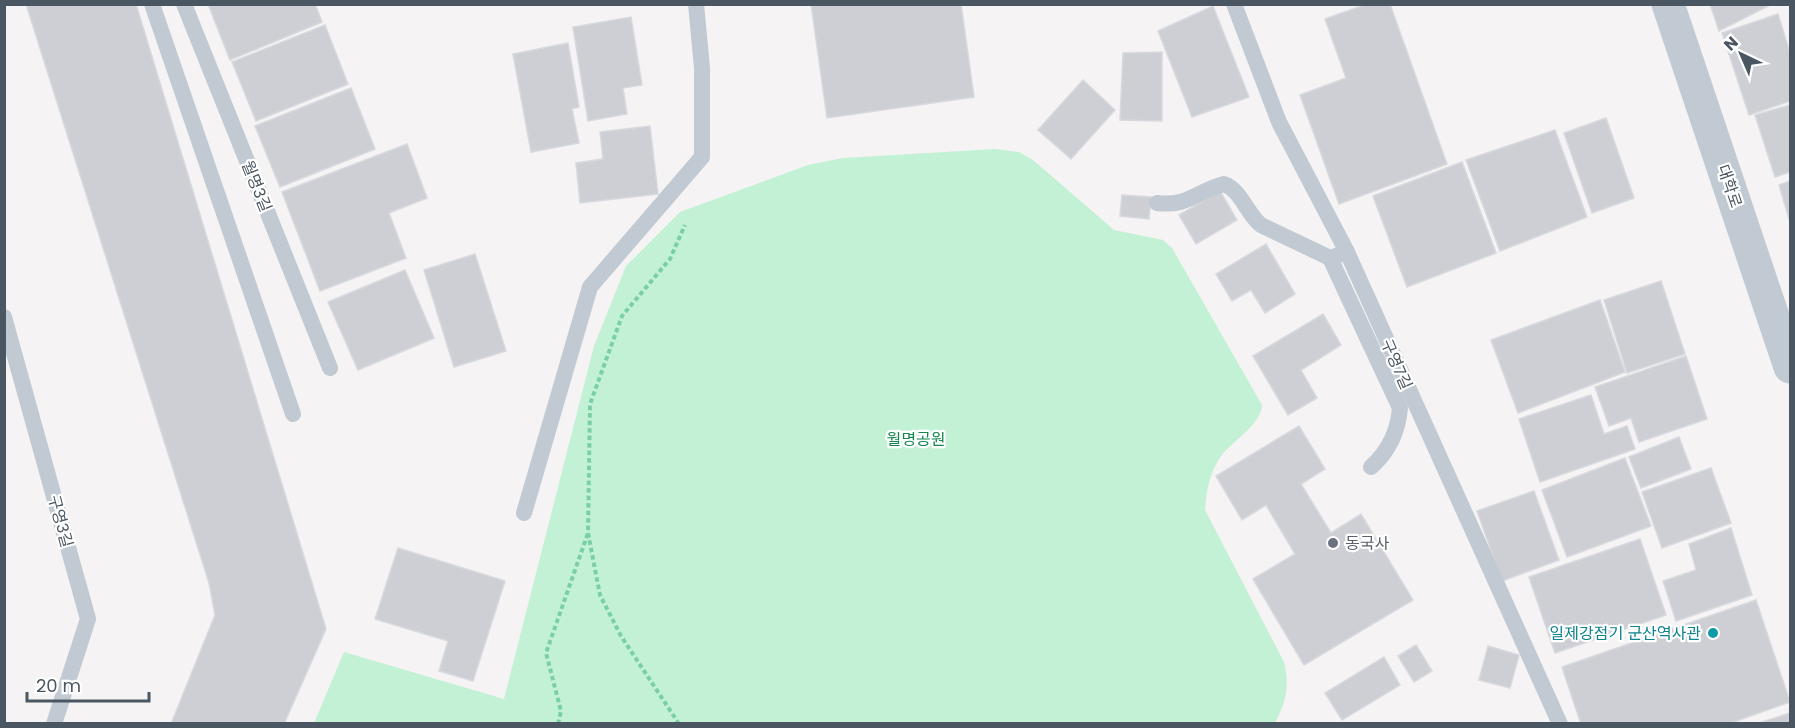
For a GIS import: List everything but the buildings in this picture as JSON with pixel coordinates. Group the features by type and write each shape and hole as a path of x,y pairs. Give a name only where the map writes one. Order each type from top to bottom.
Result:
{"street":[{"name":"대학로","path":"1668,4 1784,323 1791,367"}],"lane":[{"path":"152,4 293,414"},
{"name":"월명3길","path":"184,4 330,368"},
{"path":"524,513 590,287 702,157 702,68 696,4"},
{"name":"구영7길","path":"1234,4 1279,122 1347,252 1560,723"},
{"path":"1157,203 1170,205 1189,202 1213,187 1224,184 1235,191 1253,218 1261,225 1330,258 1400,408 1398,427 1391,442 1371,467"},
{"path":"1330,258 1347,252"},
{"name":"구영3길","path":"4,317 88,619 54,723"}],"path":[{"path":"679,723 621,636 600,595 588,533 590,404 622,316 670,259 688,217"},
{"path":"558,723 561,711 546,654 588,533"}],"green space":[{"name":"월명공원","path":"995,149 1019,152 1033,160 1114,230 1163,240 1172,248 1262,405 1257,419 1217,462 1209,482 1205,510 1284,662 1287,679 1286,694 1275,723 314,723 344,652 504,699 594,346 626,266 680,212 808,165 843,158"}],"place":[{"name":"동국사","path":"1333,543"},
{"name":"일제강점기 군산역사관","path":"1713,633"}]}
